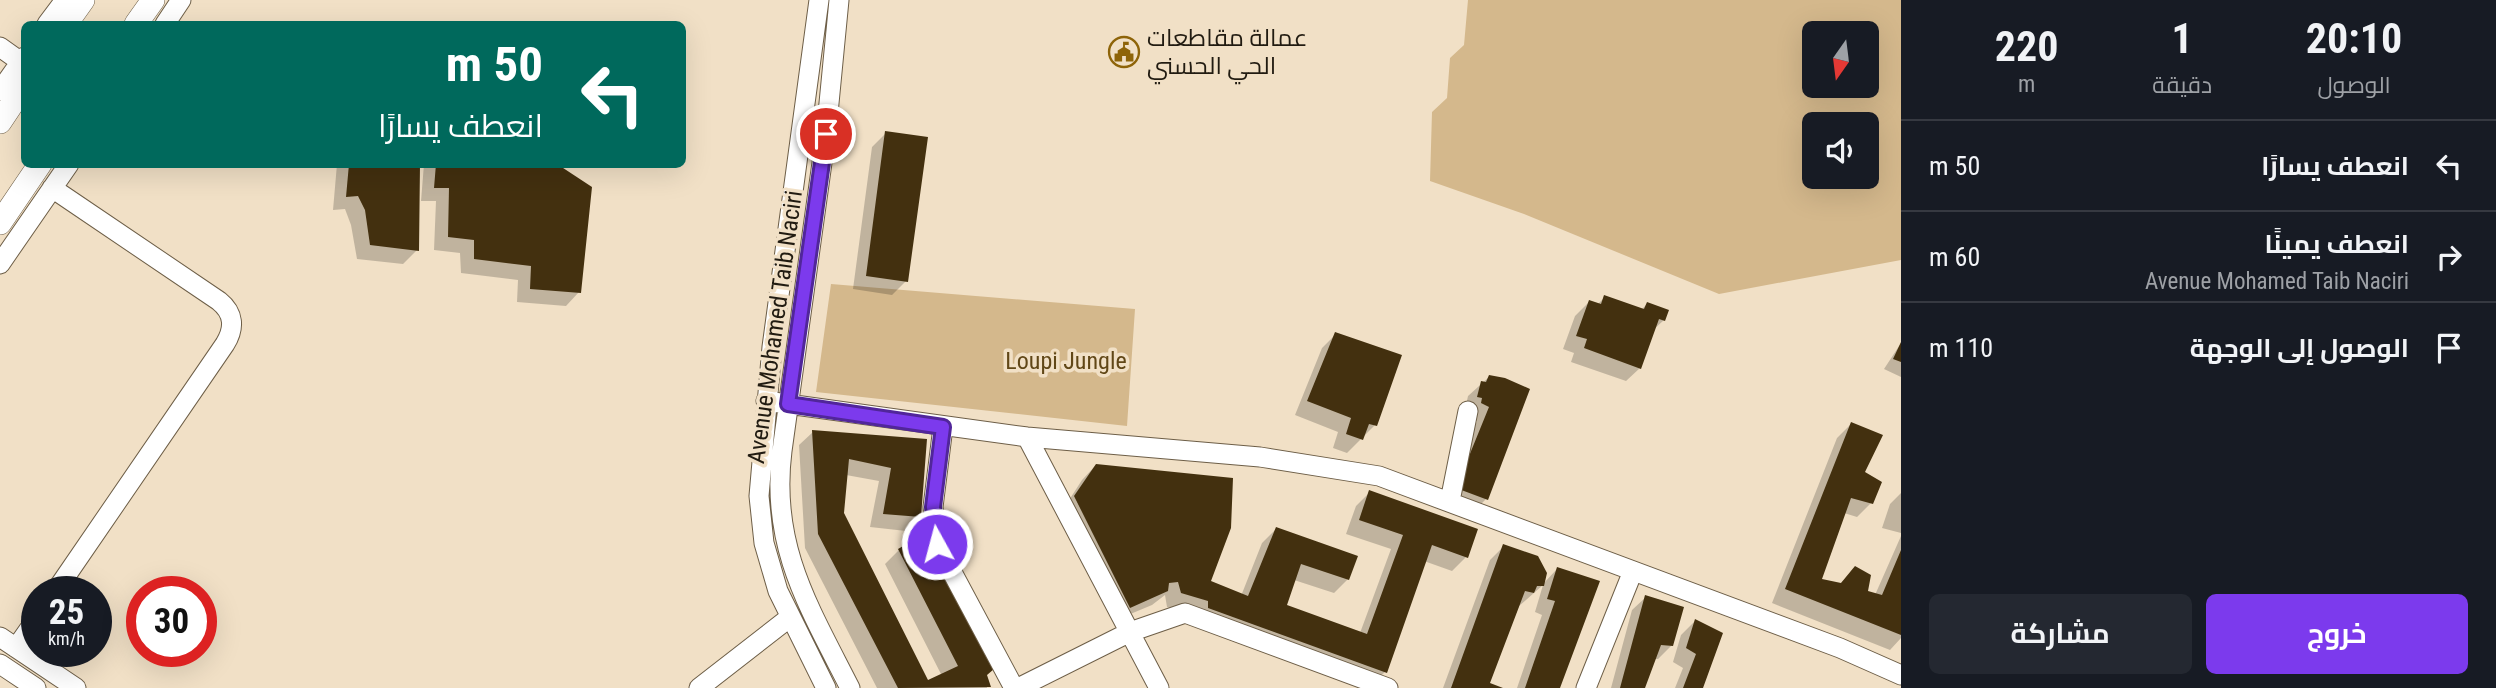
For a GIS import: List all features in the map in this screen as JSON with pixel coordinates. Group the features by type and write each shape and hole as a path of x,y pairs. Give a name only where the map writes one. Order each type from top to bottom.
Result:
{"main road":[{"path":"68,21 83,0"},
{"path":"138,21 153,0"},
{"path":"0,122 21,90"},
{"path":"0,223 37,168"}],"street":[{"path":"49,21 65,0"},
{"path":"167,21 181,0"},
{"name":"Avenue Mohamed Taib Naciri","path":"819,0 759,472 760,520 770,568 789,618 826,688"},
{"name":"Avenue Mohamed Taib Naciri","path":"839,0 826,134 779,486 784,544 799,587 850,688"},
{"path":"0,47 21,58"},
{"path":"0,91 21,62"},
{"path":"0,264 66,168"},
{"path":"52,188 219,301 229,311 232,324 229,337 66,576"},
{"path":"766,401 1027,438 1299,462 1379,476 1450,500 1840,648 1901,676"},
{"path":"1450,500 1468,411"},
{"path":"943,427 933,507 937,544 1016,688 1130,632 1180,614 1190,614 1388,688"},
{"path":"1027,438 1159,688"},
{"path":"1586,688 1633,571"},
{"path":"699,688 789,618"},
{"path":"8,643 76,688"},
{"path":"0,664 36,688"}],"green space":[{"path":"1468,0 1901,0 1901,260 1719,294 1524,214 1430,181 1432,112 1447,98 1450,58 1464,45"},
{"name":"Loupi Jungle","path":"831,284 1135,309 1127,426 816,392"}],"building":[{"path":"885,131 928,137 908,282 866,276"},
{"path":"349,168 420,168 419,251 370,245 365,210 358,196 346,197"},
{"path":"436,168 563,168 592,187 581,293 530,289 531,266 474,259 474,240 448,237 449,188 434,188"},
{"path":"1604,295 1644,309 1647,302 1669,310 1665,321 1659,319 1641,369 1584,348 1587,339 1576,336 1589,300 1601,304"},
{"path":"1335,332 1402,355 1377,426 1369,424 1363,440 1346,434 1351,418 1307,401"},
{"path":"1901,342 1901,362 1893,359"},
{"path":"1489,375 1505,378 1530,389 1488,500 1456,488 1489,407 1481,403 1482,398 1477,397 1481,381 1486,382"},
{"path":"1851,422 1883,435 1865,472 1882,482 1873,504 1851,498 1822,579 1841,583 1855,566 1871,575 1868,591 1882,595 1901,550 1901,635 1785,589"},
{"path":"812,430 927,439 921,517 883,514 891,468 849,459 844,513 928,680 958,666 898,549 926,533 994,669 987,675 991,687 898,688 818,534"},
{"path":"1096,464 1233,478 1231,528 1211,581 1248,596 1276,527 1358,556 1349,580 1301,564 1287,605 1367,634 1403,535 1359,520 1369,490 1478,529 1468,558 1432,545 1387,673 1208,608 1208,601 1181,593 1178,582 1169,583 1168,591 1130,608 1074,496"},
{"path":"1503,544 1538,556 1547,573 1544,586 1537,586 1534,593 1525,591 1490,683 1503,688 1451,688"},
{"path":"1557,567 1600,581 1560,688 1525,688 1555,601 1547,599"},
{"path":"1645,595 1684,607 1673,646 1661,645 1645,688 1620,688"},
{"path":"1695,619 1723,633 1703,688 1683,688 1696,654 1686,648"}],"place":[{"name":"عمالة مقاطعات الحي الحسني","path":"1124,52"}],"route":[{"path":"826,134 788,404 943,427 933,507 937,544"}]}
